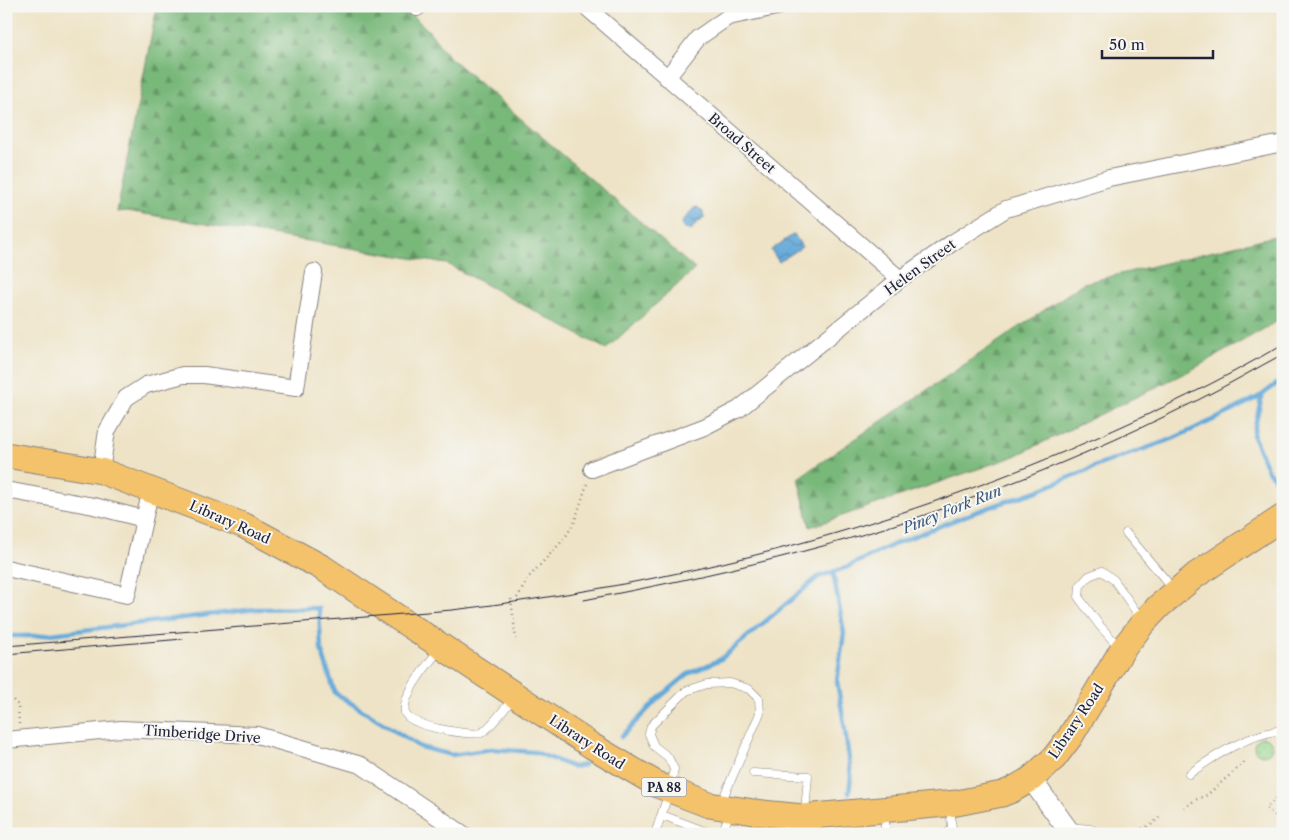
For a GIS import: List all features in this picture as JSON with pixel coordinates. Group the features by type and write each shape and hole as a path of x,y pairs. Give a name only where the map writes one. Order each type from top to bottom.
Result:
{"main road":[{"name":"Library Road","path":"6,455 101,471 245,526 322,568 614,760 670,789 709,805 799,822 885,822 949,804 1002,794 1031,779 1054,758 1070,737 1122,650 1143,623 1175,592 1225,555 1283,517"}],"street":[{"name":"Broad Street","path":"586,6 900,280"},
{"path":"667,78 698,38 728,18 781,6"},
{"name":"Helen Street","path":"592,469 704,427 739,409 900,280 952,243 1006,209 1109,178 1283,143"},
{"path":"101,471 107,431 126,398 146,385 184,375 204,375 296,388 314,272"},
{"path":"6,568 127,595 151,489"},
{"path":"6,490 94,506 144,519"},
{"name":"Timberidge Drive","path":"6,740 121,729 257,735 361,765 463,834"},
{"path":"1031,779 1069,830"}],"lane":[{"path":"1283,428 1281,435 1283,440"},
{"path":"1126,533 1175,592"},
{"path":"1122,650 1100,626 1080,598 1080,586 1089,576 1102,571 1114,580 1143,623"},
{"path":"442,646 412,688 406,702 405,713 409,718 460,733 483,732 516,696"},
{"path":"656,834 674,769 668,757 654,746 648,734 651,726 686,691 707,684 730,683 749,689 760,699 760,713 725,807 722,834"},
{"path":"1189,774 1215,756 1235,746 1273,731 1283,730"},
{"path":"753,773 808,776 799,822"},
{"path":"946,834 952,829 949,804"},
{"path":"662,815 712,834"},
{"path":"1069,830 1090,829 1101,834"}],"path":[{"path":"517,598 529,578 564,539 574,523 592,469"},
{"path":"511,599 516,639"},
{"path":"6,693 18,705"},
{"path":"1184,808 1195,800 1207,795 1247,760"},
{"path":"1280,795 1266,808 1283,822"},
{"path":"1128,834 1151,825 1162,815"}],"green space":[{"path":"157,6 402,6 429,31 447,55 695,269 606,349 447,264 127,211 117,212"},
{"path":"1283,234 1283,318 1193,369 1015,456 810,527 798,478 1084,283"},
{"path":"1263,737 1269,740 1272,746 1269,752 1263,755 1257,752 1254,746 1257,740"}],"water":[{"path":"698,207 705,217 700,222 698,221 691,230 686,229 682,222 694,208"},
{"path":"794,234 802,247 779,262 771,250"}],"waterway":[{"name":"Piney Fork Run","path":"621,737 659,698 688,674 721,659 818,577 847,567 897,543 973,513 1037,491 1099,465 1172,439 1262,395 1283,379"},
{"path":"1262,395 1253,435 1268,471 1283,487"},
{"name":"Piney Fork Run","path":"833,572 844,633 837,681 851,775 849,793"},
{"path":"6,636 35,636 256,609 319,608 321,649 335,693 420,747 452,755 492,749 535,752 573,767 584,765"}],"tram line":[{"path":"6,646 452,610 535,599 697,569 777,550 856,527 934,502 1012,473 1089,441 1163,407 1236,371 1283,344"},
{"path":"584,600 730,570 778,558 873,532 967,500 1114,440 1200,399 1283,354"},
{"path":"6,654 183,639"}]}
